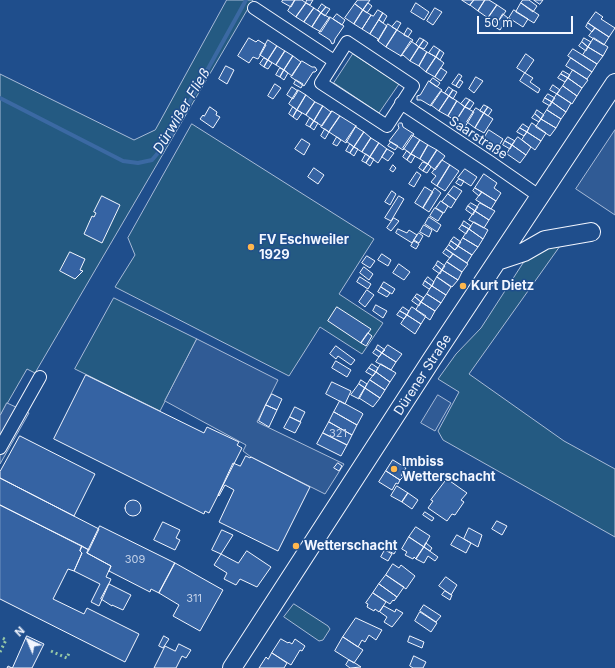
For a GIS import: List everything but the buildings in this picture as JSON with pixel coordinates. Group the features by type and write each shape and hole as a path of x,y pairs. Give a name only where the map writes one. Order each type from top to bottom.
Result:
{"main road":[{"name":"Dürener Straße","path":"232,668 539,196 615,83"},
{"path":"497,261 524,252 545,240 591,232"}],"street":[{"path":"254,8 334,61"},
{"path":"347,42 413,86 401,103 387,126 321,83 347,42"},
{"name":"Saarstraße","path":"401,103 539,196"},
{"path":"2,441 40,377"}],"shaded area":[{"path":"227,0 253,0 35,373 27,369 0,416 0,74 134,140 155,130"},
{"path":"353,54 399,84 379,113 334,83"},
{"name":"FV Eschweiler 1929","path":"192,124 374,239 339,294 383,323 362,354 320,327 289,376 115,287 135,255 128,238"},
{"path":"615,130 615,215 576,189"},
{"path":"565,239 469,374 564,441 615,469 615,537 443,440 438,431 459,392 438,379 456,354 481,328 523,263 543,249"},
{"path":"114,298 197,339 160,411 75,369"},
{"path":"197,339 278,380 257,422 344,464 325,494 251,457 243,451 246,445 165,401"},
{"path":"438,395 451,403 435,431 421,423"},
{"path":"7,403 29,413 0,464 0,416"},
{"path":"294,604 328,626 330,629 323,640 319,641 284,617"}],"waterway":[{"name":"Dürwißer Fließ","path":"0,98 123,161 138,163 152,160 168,141 246,0"}],"hedge":[{"path":"0,652 6,640 1,637"},
{"path":"51,651 67,658 69,653"}],"place":[{"name":"FV Eschweiler 1929","path":"251,247"},
{"name":"Kurt Dietz","path":"463,286"},
{"name":"Imbiss Wetterschacht","path":"394,469"},
{"name":"Wetterschacht","path":"296,546"}]}
